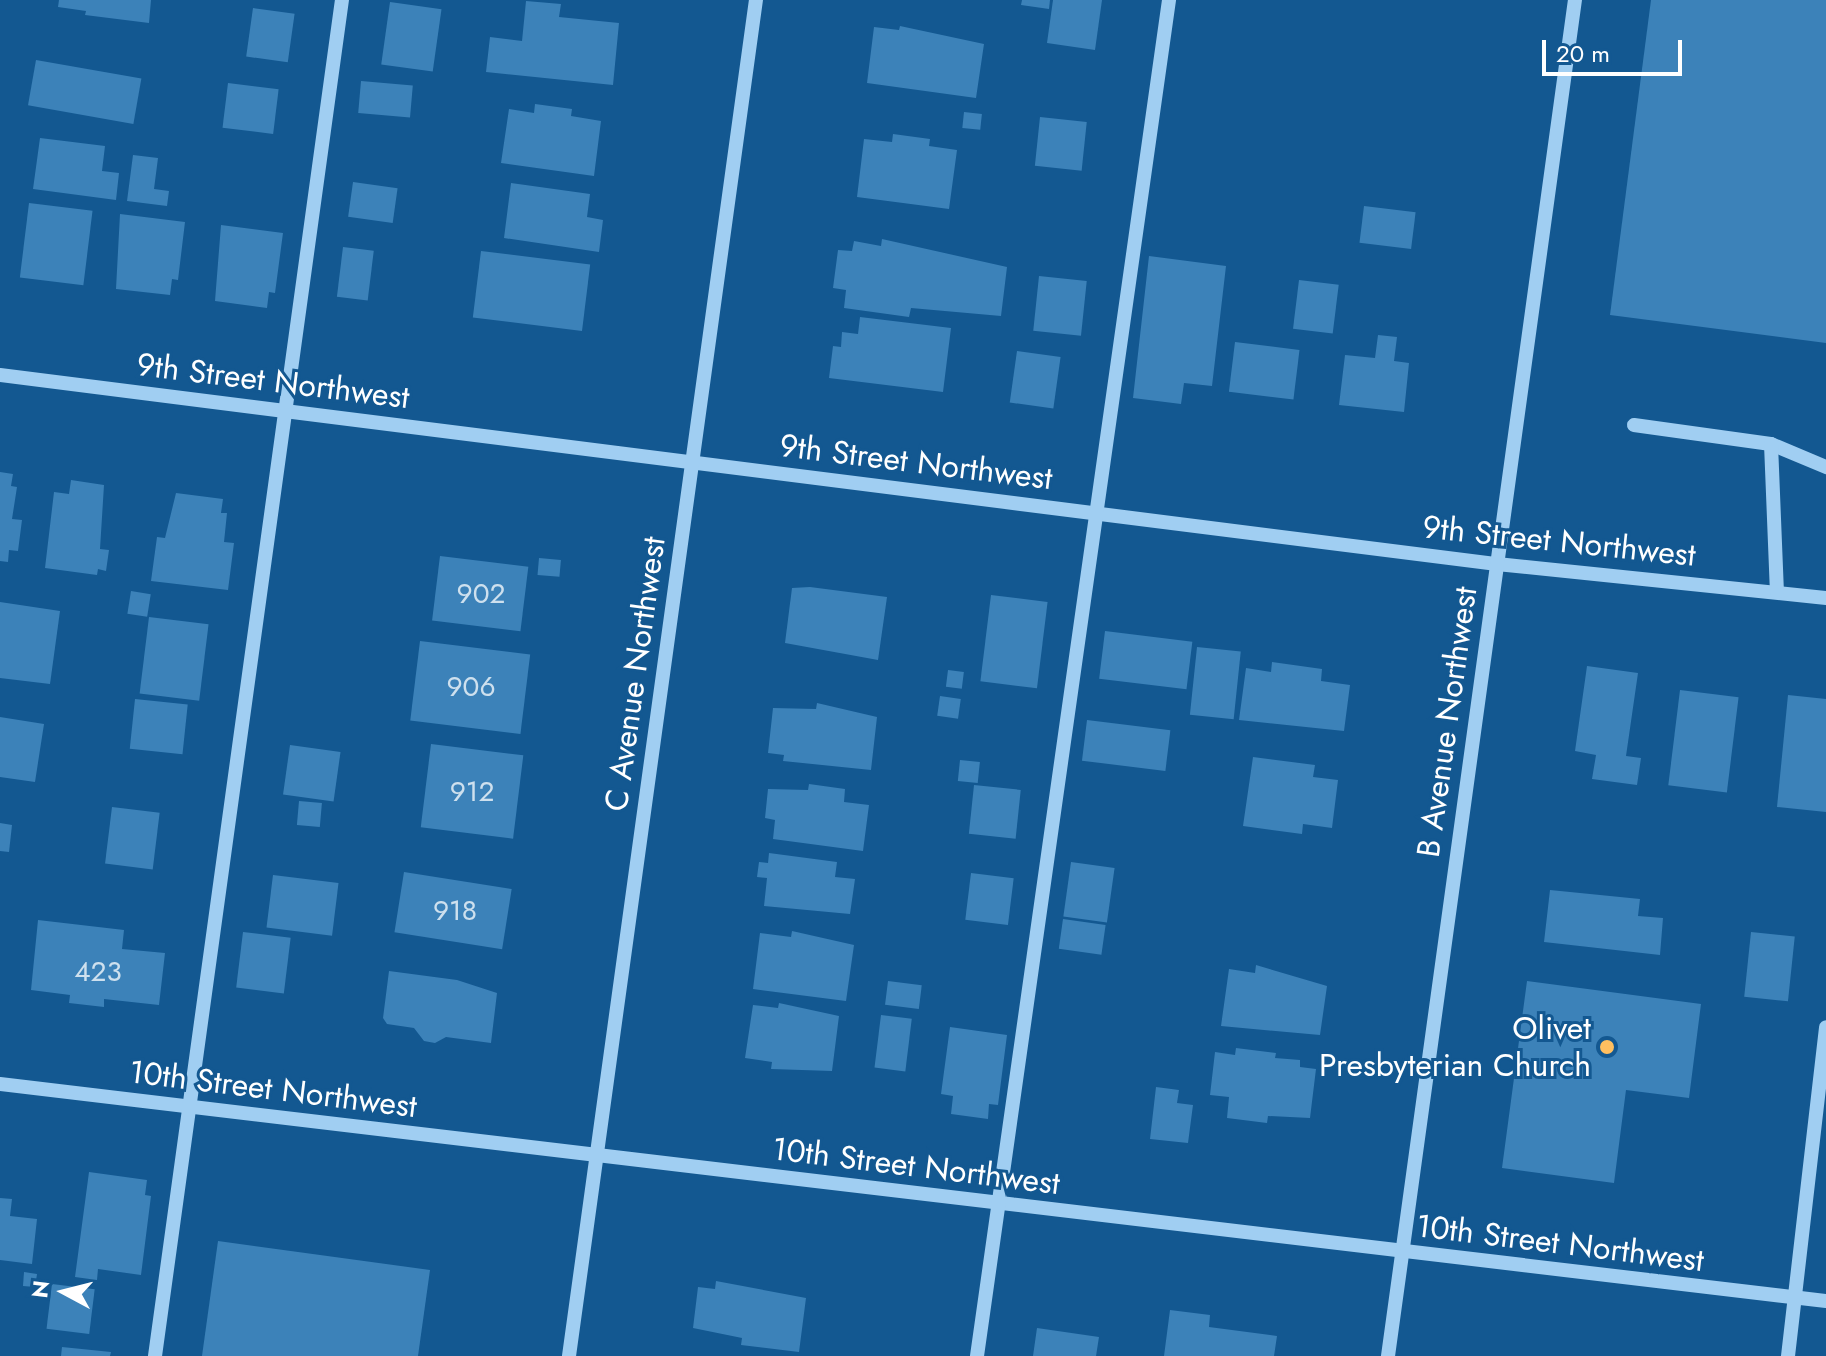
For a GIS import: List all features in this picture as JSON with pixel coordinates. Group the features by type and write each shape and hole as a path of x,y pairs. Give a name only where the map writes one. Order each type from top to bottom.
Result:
{"street":[{"path":"155,1356 342,0"},
{"name":"C Avenue Northwest","path":"569,1356 756,0"},
{"path":"977,1356 1169,0"},
{"name":"B Avenue Northwest","path":"1388,1356 1575,0"},
{"name":"9th Street Northwest","path":"0,375 1497,564 1826,598"},
{"path":"1634,425 1771,444 1826,467"},
{"path":"1771,444 1777,592"},
{"path":"1788,1356 1792,1298 1826,1027"},
{"name":"10th Street Northwest","path":"0,1084 1826,1301"}],"building":[{"path":"59,0 151,0 149,23 85,15 86,11 58,7"},
{"path":"1022,0 1050,0 1049,9 1021,5"},
{"path":"1053,0 1102,0 1095,50 1047,43"},
{"path":"1651,0 1826,0 1826,343 1610,315"},
{"path":"526,1 561,4 559,17 619,23 613,85 486,72 490,37 522,41"},
{"path":"390,2 441,9 433,72 381,64"},
{"path":"253,8 295,14 288,62 246,57"},
{"path":"900,26 984,44 976,98 867,83 874,27 899,30"},
{"path":"36,60 141,79 133,124 28,105"},
{"path":"361,81 413,86 410,117 358,113"},
{"path":"228,83 279,89 273,134 223,128"},
{"path":"535,104 572,109 571,116 601,121 594,176 501,163 509,109 534,113"},
{"path":"964,112 982,114 980,130 962,128"},
{"path":"1040,117 1087,122 1082,171 1035,166"},
{"path":"893,134 930,139 929,146 957,150 949,209 857,197 864,139 892,142"},
{"path":"40,138 105,146 102,171 119,173 116,200 33,189"},
{"path":"133,155 158,158 154,189 169,191 167,206 127,201"},
{"path":"353,182 398,188 393,223 348,217"},
{"path":"511,183 590,194 587,217 603,220 599,252 504,238"},
{"path":"29,203 93,211 83,285 20,277"},
{"path":"1364,206 1416,212 1411,249 1359,243"},
{"path":"120,214 185,222 178,280 172,279 170,295 116,289"},
{"path":"221,225 283,233 275,293 269,292 267,308 215,301"},
{"path":"882,239 1007,267 1001,316 911,308 909,317 844,308 846,290 833,288 838,250 852,251 854,241 881,246"},
{"path":"343,247 374,251 368,300 337,297"},
{"path":"481,251 590,264 582,331 473,318"},
{"path":"1149,256 1226,266 1212,386 1184,383 1181,404 1133,398"},
{"path":"1039,276 1087,281 1081,336 1033,331"},
{"path":"1299,280 1339,285 1333,334 1293,329"},
{"path":"860,317 951,328 943,392 829,378 833,346 841,347 842,332 858,334"},
{"path":"1378,335 1397,337 1394,361 1409,363 1404,412 1339,405 1345,355 1375,358"},
{"path":"1235,342 1300,350 1293,400 1229,392"},
{"path":"1017,351 1061,357 1053,409 1010,402"},
{"path":"0,472 13,474 11,486 17,487 12,519 22,520 18,551 9,550 8,562 0,561"},
{"path":"71,480 104,485 100,549 109,550 106,571 98,569 97,575 45,568 54,492 69,494"},
{"path":"176,493 223,499 221,513 227,513 224,542 234,543 228,590 151,581 157,537 165,538"},
{"path":"440,556 528,567 520,631 432,621"},
{"path":"539,558 561,560 559,577 538,575"},
{"path":"810,587 887,597 878,660 785,643 792,588"},
{"path":"131,591 151,594 147,617 127,614"},
{"path":"991,595 1048,602 1037,688 980,681"},
{"path":"0,602 60,611 50,684 0,678"},
{"path":"149,617 209,624 199,701 140,693"},
{"path":"1105,631 1192,642 1186,689 1099,679"},
{"path":"420,641 530,655 520,734 410,720"},
{"path":"1197,647 1241,652 1234,719 1190,715"},
{"path":"1272,662 1322,669 1321,681 1350,685 1344,731 1239,720 1246,668 1271,672"},
{"path":"1587,666 1638,673 1626,756 1641,758 1637,785 1592,779 1596,755 1575,751"},
{"path":"948,670 964,672 962,689 946,687"},
{"path":"1680,690 1739,697 1727,792 1668,785"},
{"path":"1788,695 1826,699 1826,812 1777,807"},
{"path":"940,696 961,699 958,719 937,716"},
{"path":"135,699 188,705 182,754 130,749"},
{"path":"817,703 877,717 871,770 783,761 784,755 768,753 773,708 816,709"},
{"path":"0,717 44,724 35,782 0,777"},
{"path":"1087,720 1170,730 1165,771 1082,761"},
{"path":"431,744 523,755 513,839 421,827"},
{"path":"290,745 341,752 334,802 283,795"},
{"path":"1253,757 1315,765 1313,777 1338,780 1332,828 1303,824 1302,834 1243,826"},
{"path":"960,760 980,762 978,783 958,781"},
{"path":"809,784 845,789 844,802 869,805 863,851 773,839 775,820 765,818 768,789 808,790"},
{"path":"974,785 1021,790 1016,839 969,834"},
{"path":"299,801 322,803 320,827 297,825"},
{"path":"112,807 160,813 153,869 105,864"},
{"path":"0,823 12,825 9,852 0,851"},
{"path":"769,853 837,862 835,877 855,879 850,914 764,906 767,878 757,877 759,862 768,863"},
{"path":"1071,862 1115,868 1107,923 1063,916"},
{"path":"404,872 512,889 502,949 394,932"},
{"path":"971,873 1014,878 1008,925 965,920"},
{"path":"273,875 339,883 332,936 267,928"},
{"path":"1550,890 1640,899 1638,916 1663,918 1660,955 1544,942"},
{"path":"1063,919 1106,925 1101,955 1059,949"},
{"path":"38,920 124,930 122,949 165,953 159,1005 104,999 104,1007 69,1003 70,995 31,990"},
{"path":"792,931 854,945 846,1001 753,989 760,933 791,937"},
{"path":"243,932 291,938 284,993 236,988"},
{"path":"1751,932 1795,937 1788,1001 1744,997"},
{"path":"1256,965 1327,986 1320,1035 1221,1026 1229,969 1255,973"},
{"path":"389,971 457,980 497,993 491,1043 446,1037 435,1043 424,1041 414,1028 387,1024 383,1018"},
{"path":"888,981 922,985 919,1009 885,1005"},
{"name":"Olivet Presbyterian Church","path":"1527,981 1701,1004 1689,1098 1626,1090 1614,1183 1502,1168"},
{"path":"779,1003 839,1016 832,1071 771,1069 772,1062 745,1058 753,1005 778,1008"},
{"path":"881,1015 912,1019 905,1071 875,1068"},
{"path":"950,1027 1007,1035 998,1105 989,1104 988,1119 951,1114 953,1096 941,1094"},
{"path":"1236,1048 1276,1053 1275,1058 1300,1060 1300,1067 1316,1069 1310,1118 1268,1116 1267,1123 1227,1118 1229,1097 1210,1095 1215,1052 1235,1055"},
{"path":"1156,1087 1179,1090 1177,1103 1193,1105 1188,1143 1150,1139"},
{"path":"89,1172 147,1180 145,1195 151,1196 141,1275 98,1269 97,1280 75,1277"},
{"path":"0,1198 12,1199 10,1216 37,1219 32,1264 0,1260"},
{"path":"218,1241 430,1270 418,1356 202,1356"},
{"path":"24,1272 37,1274 35,1287 23,1286"},
{"path":"716,1281 806,1298 799,1352 741,1345 742,1338 693,1328 698,1287 715,1289"},
{"path":"52,1284 95,1289 89,1334 47,1329"},
{"path":"1170,1310 1210,1315 1209,1327 1277,1336 1274,1356 1164,1356"},
{"path":"1037,1328 1099,1337 1096,1356 1033,1356"},
{"path":"62,1347 111,1352 110,1356 61,1356"}],"place":[{"name":"Olivet Presbyterian Church","path":"1607,1047"}]}
